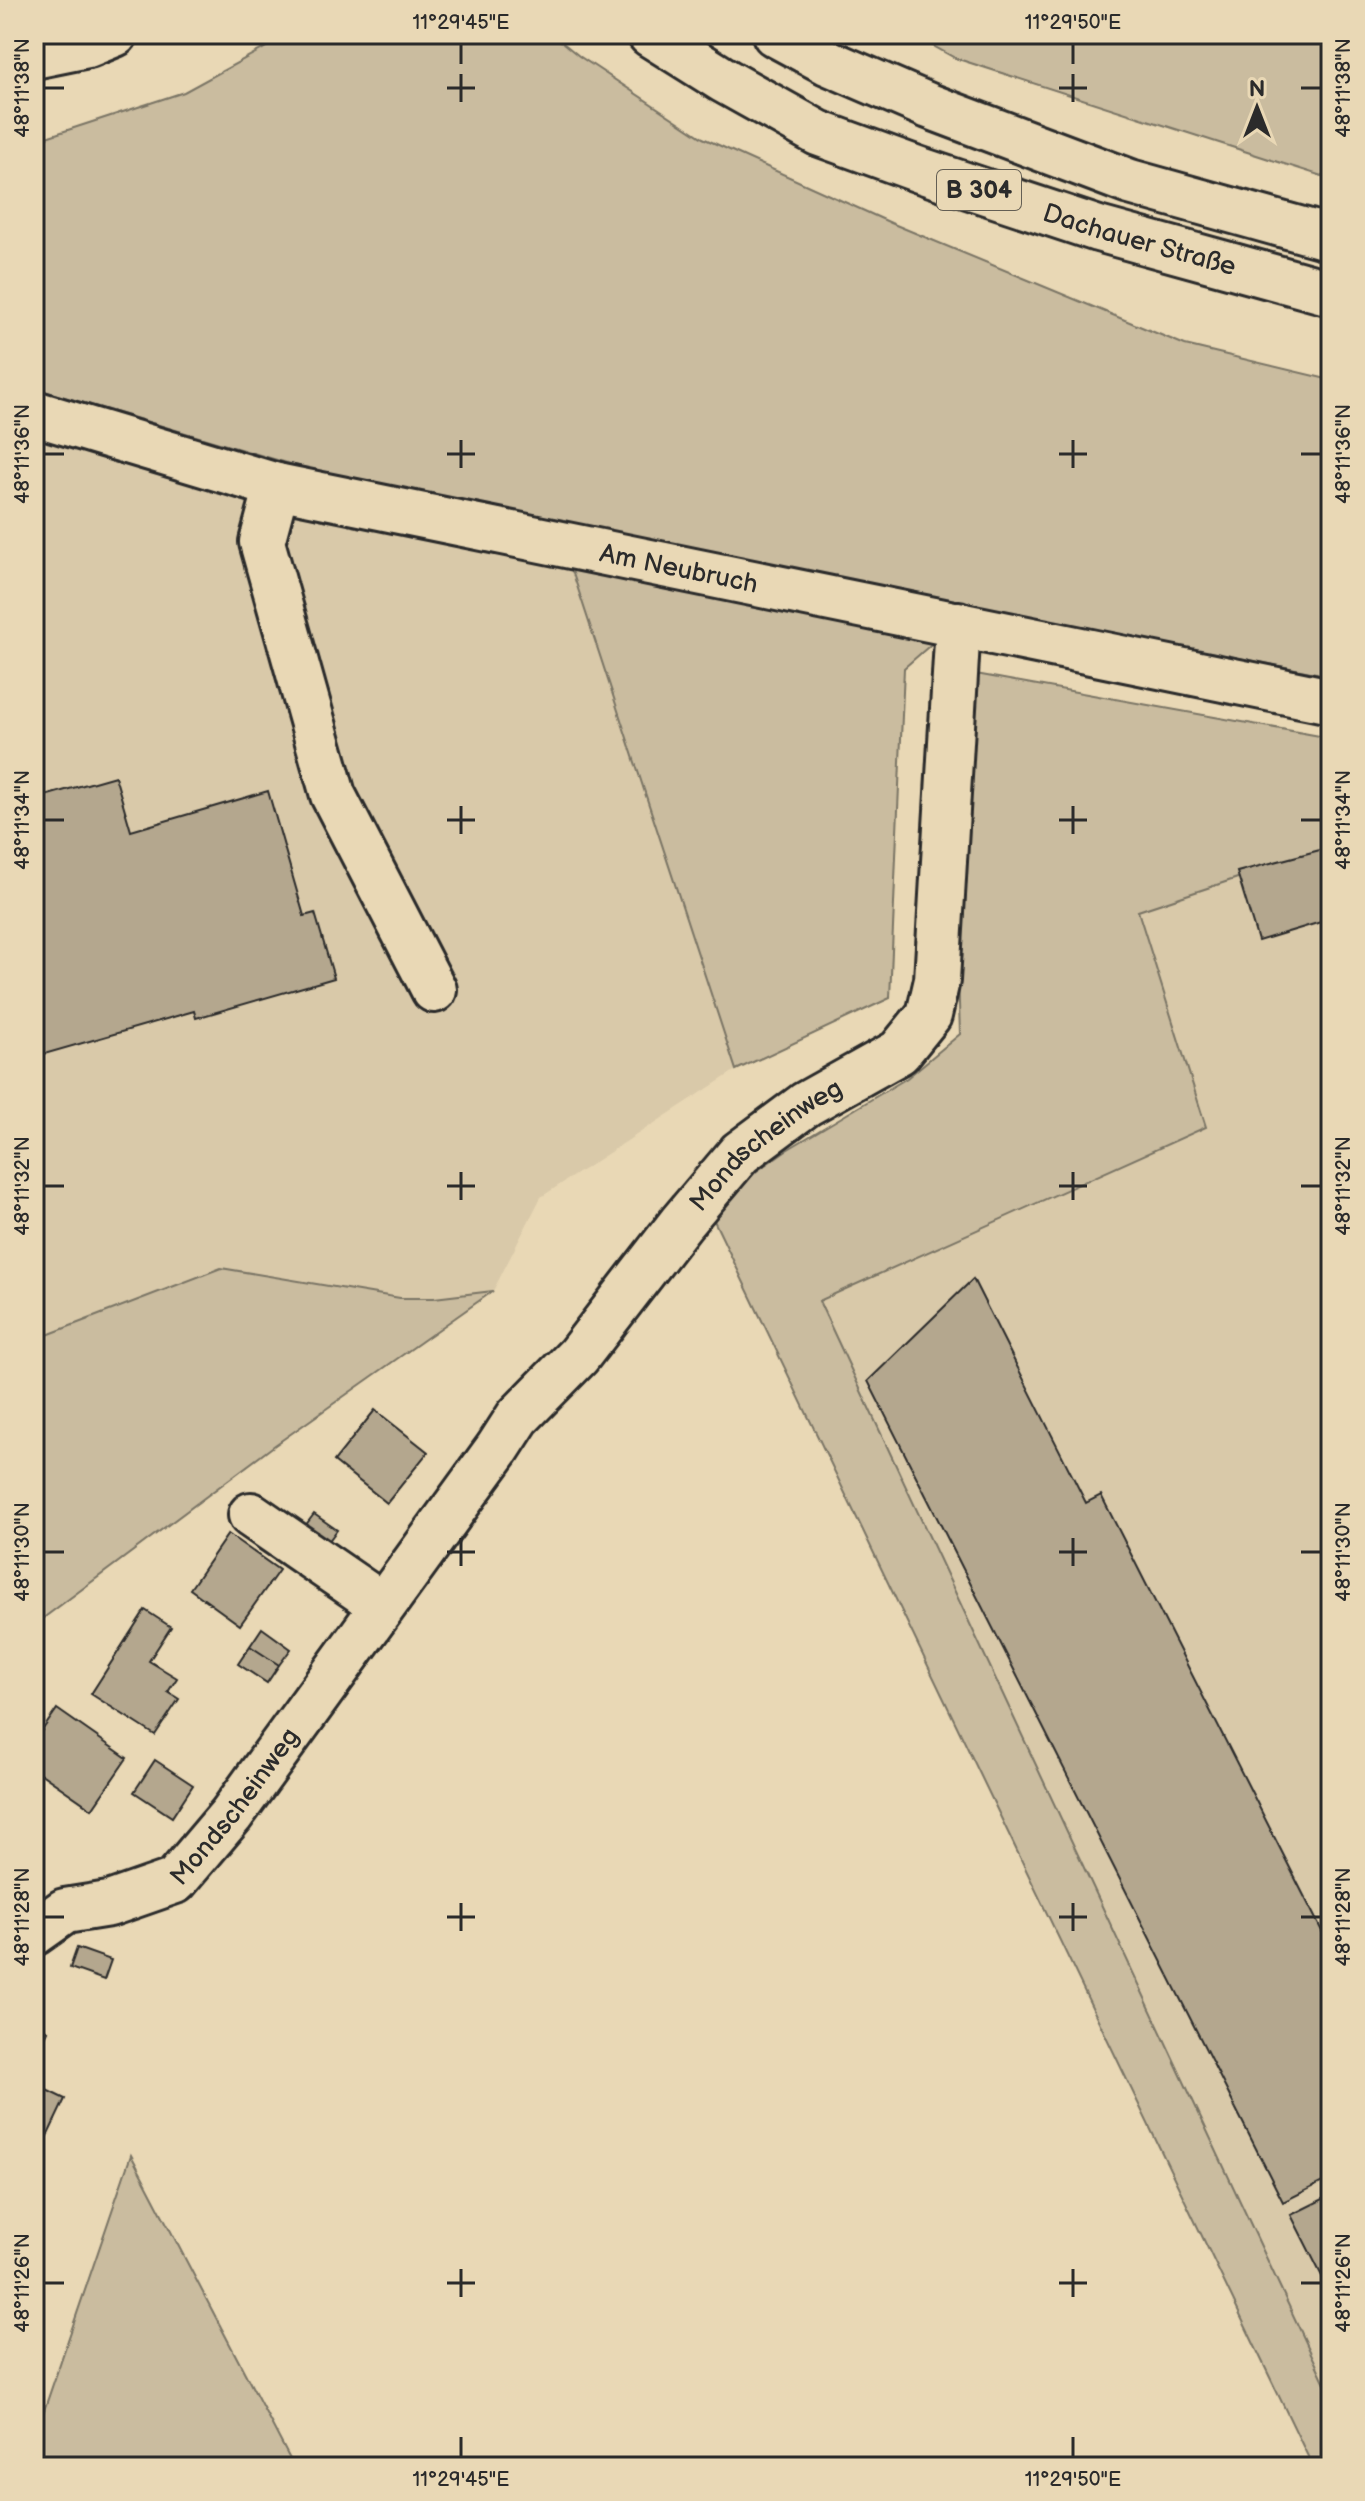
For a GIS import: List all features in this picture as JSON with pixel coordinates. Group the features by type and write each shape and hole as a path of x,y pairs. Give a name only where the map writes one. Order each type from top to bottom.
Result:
{"street":[{"path":"34,56 88,45 115,34"},
{"name":"Dachauer Straße","path":"650,34 725,81 818,133 1098,229 1331,293"},
{"name":"Dachauer Straße","path":"775,34 827,62 929,106 1130,182 1331,238"},
{"name":"Am Neubruch","path":"34,413 277,486 1331,701"},
{"path":"277,486 262,542 333,795 434,990"},
{"name":"Mondscheinweg","path":"34,1933 65,1911 109,1904 175,1881 231,1815 518,1417 578,1356 681,1223 740,1153 806,1104 899,1052 929,1015 937,980 958,624"},
{"path":"251,1515 382,1605"}],"shaded area":[{"path":"290,34 552,34 579,56 703,138 891,223 1185,345 1331,380 1331,676 975,606 904,668 890,998 736,1070 560,534 287,463 34,388 34,141 184,92"},
{"path":"912,34 1331,34 1331,179 955,58"},
{"path":"34,388 287,463 560,534 736,1070 541,1197 493,1291 434,1298 400,1298 221,1268 34,1340"},
{"path":"965,672 1331,738 1331,847 1138,911 1206,1127 819,1301 1331,2396 1331,2467 1313,2467 707,1206 785,1151 907,1078 960,1034 958,972"},
{"path":"1331,847 1331,2396 819,1300 1206,1127 1138,911"},
{"path":"221,1268 400,1298 434,1298 493,1291 275,1445 34,1625 34,1340"},
{"path":"131,2155 294,2467 34,2467 34,2440"}],"building":[{"path":"115,776 131,831 268,791 304,916 315,913 334,978 196,1018 194,1011 34,1057 34,799"},
{"path":"1331,847 1331,919 1258,941 1237,872"},
{"path":"973,1279 1086,1503 1101,1495 1331,1949 1331,2178 1283,2202 868,1381"},
{"path":"375,1410 428,1452 387,1503 334,1461"},
{"path":"314,1514 337,1530 325,1546 302,1530"},
{"path":"228,1534 279,1570 240,1625 190,1589"},
{"path":"145,1610 171,1627 149,1661 177,1678 168,1692 179,1699 155,1735 91,1694"},
{"path":"262,1628 291,1649 279,1665 250,1646"},
{"path":"250,1646 279,1665 267,1683 238,1664"},
{"path":"57,1709 127,1758 92,1809 34,1769 34,1742"},
{"path":"155,1760 193,1785 172,1817 134,1792"},
{"path":"77,1948 111,1960 104,1980 70,1968"},
{"path":"34,2024 48,2031 34,2059"},
{"path":"34,2084 65,2099 46,2139 34,2133"},
{"path":"1331,2195 1331,2294 1291,2215"}]}
